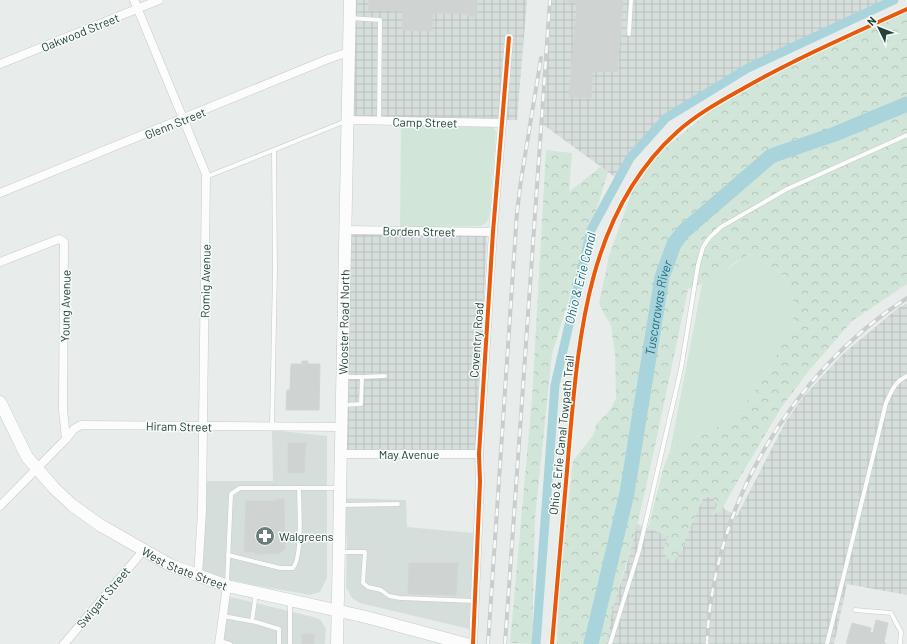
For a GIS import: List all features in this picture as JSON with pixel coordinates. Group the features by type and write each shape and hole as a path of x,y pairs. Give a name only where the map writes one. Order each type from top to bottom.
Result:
{"main road":[{"name":"Wooster Road North","path":"337,644 350,0"},
{"name":"West State Street","path":"0,402 27,457 37,469 72,505 100,525 143,551 170,565 227,586 338,612 366,617 466,644"}],"street":[{"name":"Romig Avenue","path":"134,0 183,120 202,161 206,178 202,511 198,576"},
{"name":"Oakwood Street","path":"0,64 159,0"},
{"name":"Coventry Road","path":"473,644 480,482 479,454 493,232 508,38"},
{"name":"Glenn Street","path":"0,193 183,120 328,59 349,52"},
{"name":"Camp Street","path":"348,120 501,123"},
{"name":"Borden Street","path":"346,230 493,232"},
{"name":"Young Avenue","path":"0,262 59,239 64,242 62,410 66,439"},
{"name":"Hiram Street","path":"0,506 74,429 81,425 341,427"},
{"name":"May Avenue","path":"340,454 479,454"},
{"name":"Swigart Street","path":"64,644 143,551"},
{"path":"219,642 227,586"}],"lane":[{"path":"629,34 631,0"},
{"path":"350,18 380,20 379,121"},
{"path":"206,178 274,152 348,120"},
{"path":"610,644 639,551 681,369 698,265 703,247 710,236 720,228 787,189 907,135"},
{"path":"272,426 275,270 274,152"},
{"path":"342,377 385,376"},
{"path":"827,644 886,403 894,386 902,378 907,376"},
{"path":"341,405 361,404 362,377"},
{"path":"227,586 231,494 240,488 339,488"},
{"path":"228,555 280,568 294,568 297,563 299,540 299,488"},
{"path":"339,505 398,504"},
{"path":"338,552 365,552 363,583 368,587 381,590 389,596 406,599 474,601"},
{"path":"252,621 256,593"},
{"path":"290,601 290,644"},
{"path":"855,610 891,613 901,632 900,644"},
{"path":"222,616 252,621 279,629 279,644"},
{"path":"219,642 230,644"}],"shaded area":[{"path":"352,0 527,0 517,120 350,118"},
{"path":"550,0 894,0 748,68 666,118 630,157 619,180 541,123"},
{"path":"346,231 487,235 476,450 343,450"},
{"path":"907,303 907,595 847,584 834,644 606,644 612,609 627,564 637,524 669,536 682,551 685,540 703,498 712,496 718,506 713,515 723,508 737,516 786,421 804,396 843,354 897,309"},
{"path":"272,430 327,436 327,578 320,592 310,595 200,573 205,481 273,481"},
{"path":"344,498 406,500 407,527 474,533 469,629 360,603 352,598 346,587 347,543"},
{"path":"231,597 321,620 326,629 325,644 222,644 226,601"}],"green space":[{"path":"907,10 907,284 852,321 808,372 781,408 723,508 712,516 717,505 712,496 703,498 685,540 682,551 672,564 663,552 668,536 648,528 664,466 670,451 685,441 708,433 726,421 748,400 771,368 793,320 795,304 783,275 768,264 749,254 734,263 717,278 688,289 643,500 636,530 615,601 606,644 557,644 559,588 573,461 594,434 596,425 610,410 616,398 615,354 611,326 599,304 609,256 633,189 652,158 719,104 754,84"},
{"path":"401,123 493,126 496,132 489,218 486,223 481,226 400,228"},
{"path":"546,150 572,153 569,192 600,167 608,172 552,354 535,518 532,644 510,643 532,399"},
{"path":"749,254 768,264 783,275 795,304 793,320 785,341 771,368 748,400 726,421 708,433 685,441 670,451 702,284 721,274"}],"building":[{"path":"369,0 476,0 476,17 468,16 468,14 433,13 432,31 402,30 403,11 368,10"},
{"path":"567,0 623,0 617,72 593,71 591,98 569,97 577,3 567,2"},
{"path":"302,361 308,361 308,364 320,364 319,410 286,410 287,390 290,390 291,364 302,364"},
{"path":"288,443 306,443 304,473 288,473"},
{"name":"Walgreens","path":"276,499 284,499 285,549 279,554 255,554 255,552 244,552 246,501 276,501"},
{"path":"409,563 458,563 456,595 408,594"},
{"path":"876,620 888,623 884,642 886,644 846,644 852,623 871,628 870,632 873,633"},
{"path":"302,634 314,634 314,644 302,644"}],"waterway":[{"name":"Ohio & Erie Canal","path":"536,644 555,385 591,230 630,158 666,118 748,68 894,0"},
{"name":"Tuscarawas River","path":"591,644 627,493 662,277 674,244 683,232 771,156 835,134 907,104"}],"railway":[{"path":"505,644 550,0"},
{"path":"488,644 517,212 541,58"},
{"path":"707,644 712,593 724,542 742,493 766,447 794,404 828,364 866,328 907,298"}],"cycle path":[{"name":"Ohio & Erie Canal Towpath Trail","path":"552,644 576,371 583,327 592,284 605,242 623,202 646,165 677,132 701,114 764,77 907,9"},
{"path":"473,644 480,482 479,454 493,232 509,38"}],"place":[{"name":"Walgreens","path":"265,536"}]}
